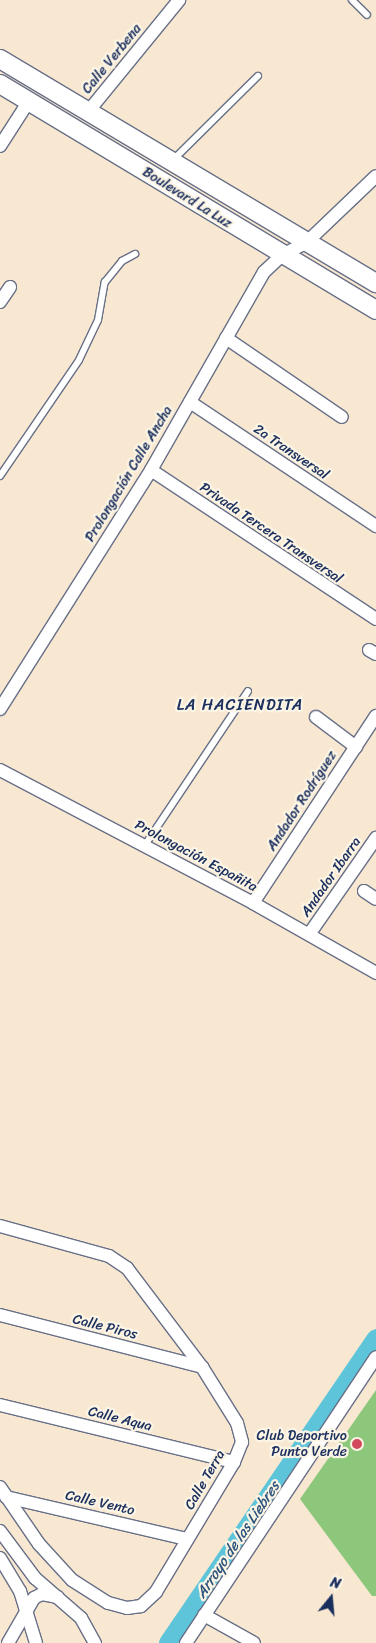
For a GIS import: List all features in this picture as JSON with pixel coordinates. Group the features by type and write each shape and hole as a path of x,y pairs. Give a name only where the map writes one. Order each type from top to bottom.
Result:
{"main road":[{"name":"Boulevard La Luz","path":"0,59 87,113 376,283"},
{"name":"Boulevard La Luz","path":"0,84 376,310"}],"street":[{"name":"Calle Verbena","path":"87,113 179,0"},
{"path":"0,146 29,101"},
{"name":"Prolongación Calle Ancha","path":"0,709 151,470 264,272 282,255 307,242 376,176"},
{"path":"0,302 10,287"},
{"path":"226,338 342,417"},
{"name":"2a Transversal","path":"190,402 376,526"},
{"name":"Privada Tercera Transversal","path":"151,470 376,620"},
{"name":"Andador Rodríguez","path":"254,903 376,716"},
{"path":"316,717 356,748"},
{"name":"Prolongación Españita","path":"0,770 310,933 376,973"},
{"name":"Andador Ibarra","path":"310,933 376,838"},
{"path":"364,891 376,899"},
{"name":"Calle Terra","path":"0,1226 119,1261 137,1280 202,1367 241,1434 242,1442 234,1462 150,1600 141,1606 127,1608 108,1604 72,1580 44,1550 3,1492"},
{"name":"Calle Piros","path":"0,1315 202,1367"},
{"path":"186,1643 376,1357"},
{"name":"Calle Aqua","path":"0,1405 234,1462"},
{"name":"Calle Vento","path":"3,1492 187,1539"},
{"path":"0,1531 35,1578 81,1618 95,1643"},
{"path":"0,1558 13,1577 26,1609 36,1643"},
{"path":"8,1643 26,1609 42,1594 59,1597"},
{"path":"204,1615 254,1643"}],"lane":[{"path":"352,0 367,15"},
{"path":"172,162 258,76"},
{"path":"0,476 79,360 98,320 106,282 122,261 135,254"},
{"path":"145,846 248,691"}],"green space":[{"name":"Club Deportivo Punto Verde","path":"376,1390 376,1596 372,1596 300,1499"}],"waterway":[{"name":"Arroyo de las Liebres","path":"169,1643 376,1339"}],"place":[{"name":"Club Deportivo Punto Verde","path":"357,1444"}],"district":[{"name":"LA HACIENDITA","path":"240,705"}]}
